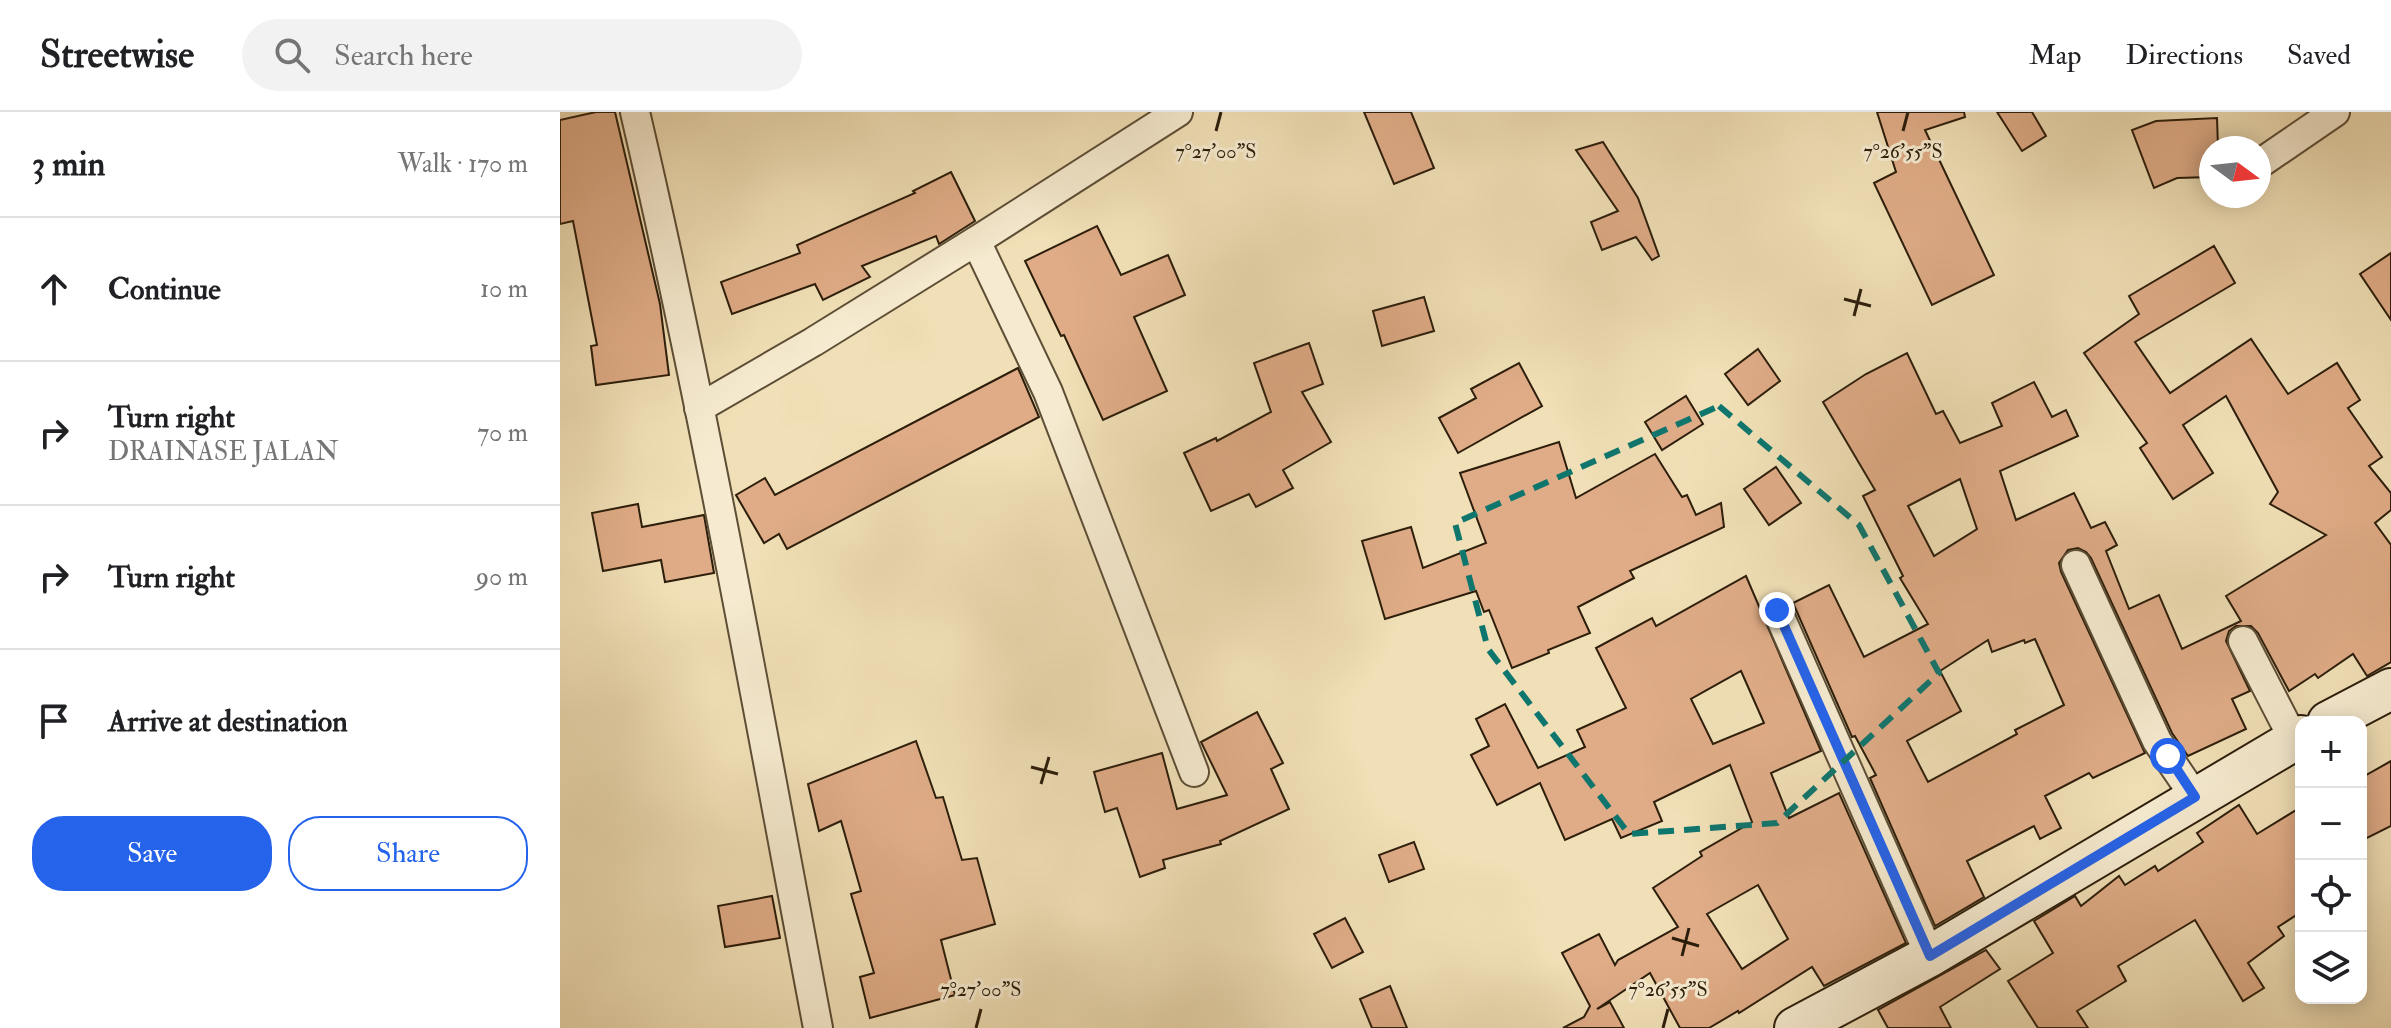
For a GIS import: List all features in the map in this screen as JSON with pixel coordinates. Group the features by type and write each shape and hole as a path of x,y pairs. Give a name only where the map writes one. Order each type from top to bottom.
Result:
{"street":[{"path":"635,112 665,237 818,1028"},
{"path":"699,408 813,342 1178,112"},
{"path":"2271,156 2335,112"},
{"path":"976,241 1048,392 1194,772"},
{"path":"2076,565 2157,741 2195,797"},
{"path":"1777,610 1930,956"},
{"path":"2243,641 2296,716"},
{"path":"2341,716 2390,691"},
{"path":"1795,1028 1930,956 2295,740"}],"highlighted area":[{"path":"1719,406 1859,525 1939,673 1777,823 1629,834 1488,649 1455,523"}],"building":[{"path":"596,112 615,112 660,304 669,375 596,385 591,346 597,345 573,221 560,224 560,120"},
{"path":"1364,112 1411,112 1434,168 1394,184"},
{"path":"1877,112 1964,112 1965,117 1925,130 1994,275 1932,305 1874,183 1896,172"},
{"path":"1997,112 2032,112 2046,136 2022,151"},
{"path":"2217,118 2218,136 2199,136 2199,177 2177,178 2154,188 2132,130 2156,121"},
{"path":"1603,142 1638,198 1659,256 1652,260 1636,237 1602,250 1591,222 1618,211 1576,150"},
{"path":"951,172 975,221 939,244 936,236 862,266 870,277 823,300 815,284 732,314 721,282 800,253 797,245 915,193 913,191"},
{"path":"1097,226 1121,275 1168,255 1185,295 1134,317 1167,391 1103,420 1064,335 1061,336 1025,261"},
{"path":"2214,246 2235,283 2135,342 2170,393 2251,339 2288,394 2337,363 2360,400 2348,408 2382,457 2369,466 2391,493 2391,510 2375,523 2391,545 2391,662 2367,676 2353,654 2318,678 2315,674 2289,691 2258,633 2251,626 2236,626 2229,631 2226,641 2250,691 2232,699 2246,729 2188,756 2172,733 2091,558 2078,548 2068,550 2059,563 2061,572 2145,753 2093,778 2089,773 2045,796 2061,828 2040,839 2034,826 1967,861 1984,897 1935,926 1870,778 1876,775 1855,736 1852,737 1793,603 1829,585 1864,657 1928,624 1900,578 1903,576 1863,496 1875,490 1823,402 1866,374 1907,353 1936,414 1943,411 1960,443 2002,426 1992,403 2034,382 2052,417 2066,410 2078,436 2000,471 2016,520 2074,493 2091,528 2105,522 2117,545 2106,551 2129,609 2159,595 2182,649 2241,621 2226,596 2326,535 2270,504 2278,492 2226,396 2183,425 2213,473 2173,499 2140,448 2147,443 2084,353 2139,314 2129,296","holes":["1960,479 1977,529 1934,556 1908,506","2035,639 2064,705 1928,782 1907,741 1961,711 1940,671 1988,640 1992,652"]},
{"path":"2391,253 2391,320 2360,274"},
{"path":"1424,297 1434,331 1382,346 1373,311"},
{"path":"1309,343 1323,384 1302,392 1331,442 1283,470 1293,488 1256,507 1249,494 1211,511 1184,453 1216,438 1217,441 1271,412 1254,363"},
{"path":"1758,349 1780,381 1748,405 1725,374"},
{"path":"1519,363 1542,406 1458,453 1439,418 1476,398 1471,389"},
{"path":"1018,368 1039,417 787,549 779,534 764,543 736,495 765,478 775,495"},
{"path":"1686,396 1703,424 1662,450 1645,422"},
{"path":"1559,442 1576,498 1655,454 1682,497 1687,495 1696,515 1721,503 1724,527 1630,571 1634,578 1578,607 1590,633 1512,668 1489,610 1484,612 1476,591 1385,619 1362,541 1411,527 1423,568 1486,543 1460,473"},
{"path":"1776,467 1801,503 1769,525 1744,489"},
{"path":"638,504 642,527 704,515 714,573 665,582 661,560 603,571 592,513"},
{"path":"1746,576 1821,751 1771,773 1789,818 1839,793 1906,943 1824,986 1812,967 1709,1028 1680,1028 1650,973 1597,1009 1610,1002 1624,1028 1563,1028 1584,1017 1590,1006 1562,953 1599,934 1615,965 1618,960 1678,927 1653,888 1702,856 1700,852 1752,822 1730,765 1654,802 1662,821 1621,838 1612,819 1565,840 1540,783 1497,805 1471,755 1489,746 1476,719 1505,704 1538,768 1585,747 1577,730 1626,708 1596,648 1652,618 1656,626","holes":["1741,671 1764,723 1713,744 1691,699","1758,885 1788,939 1742,969 1707,914"]},
{"path":"1257,712 1283,763 1271,769 1289,809 1220,841 1221,844 1163,860 1165,868 1140,877 1117,808 1105,812 1094,772 1162,753 1177,809 1227,795 1201,742"},
{"path":"916,741 936,798 943,797 962,860 977,858 995,924 941,940 955,995 870,1018 860,977 874,973 851,894 861,891 841,821 819,831 808,784"},
{"path":"2391,761 2391,826 2367,838 2367,788 2367,775"},
{"path":"2239,805 2257,834 2295,811 2295,916 2278,927 2284,936 2248,963 2264,988 2243,1001 2195,920 2118,966 2126,981 2077,1011 2088,1028 2038,1028 2008,981 2053,953 2034,921 2075,896 2081,906 2119,876 2125,885 2155,866 2158,871 2203,842 2197,833"},
{"path":"1414,842 1424,869 1389,882 1379,855"},
{"path":"772,896 780,938 725,947 718,906"},
{"path":"1345,918 1363,952 1332,968 1314,934"},
{"path":"1986,950 2000,969 1940,1007 1951,1028 1888,1028 1878,1010"},
{"path":"1390,986 1407,1028 1372,1028 1360,999"}],"route":[{"path":"1777,610 1930,956 2195,797 2168,756"}]}
